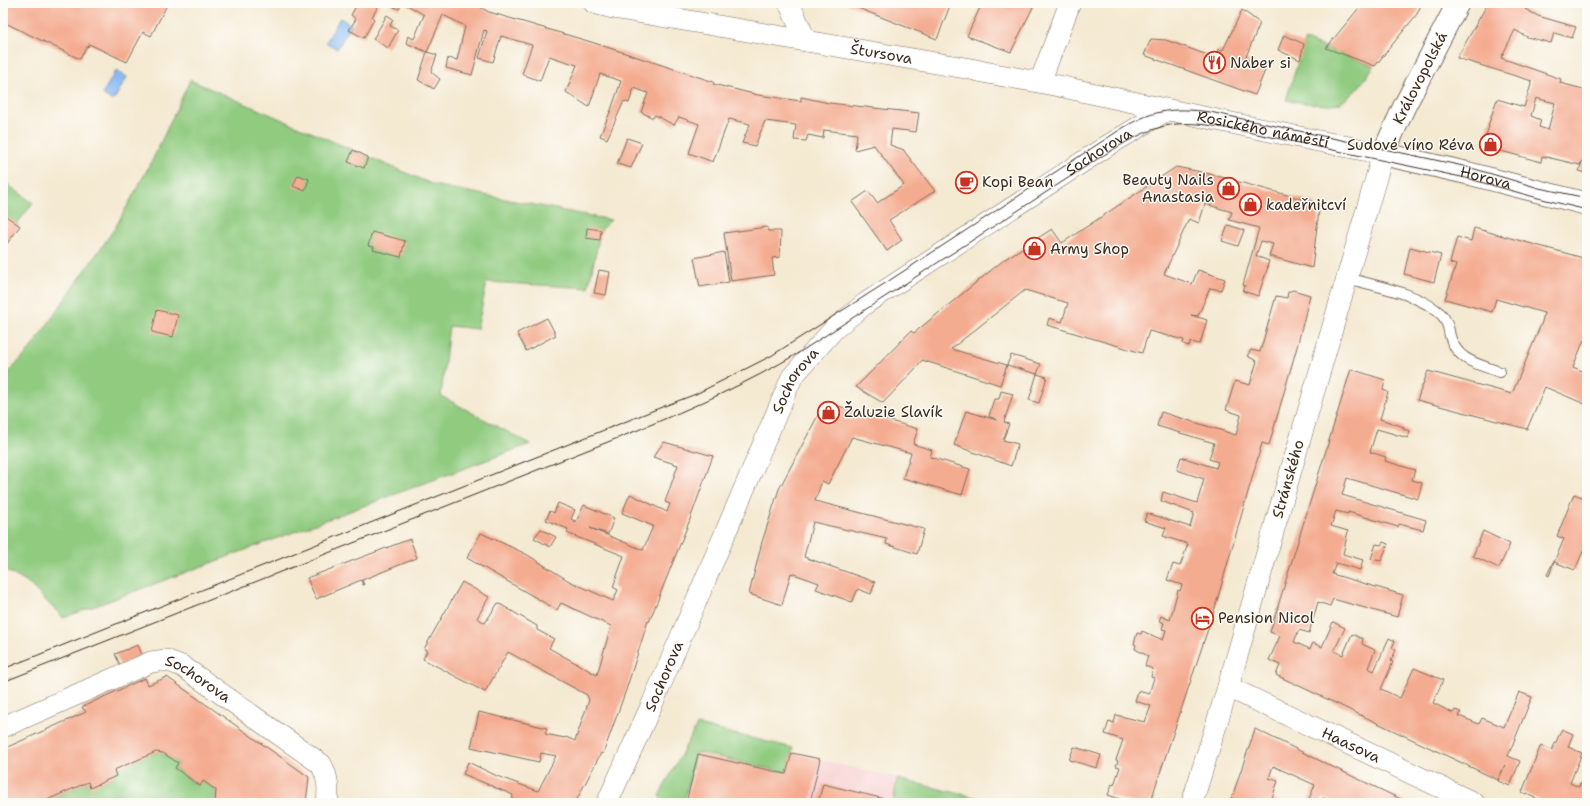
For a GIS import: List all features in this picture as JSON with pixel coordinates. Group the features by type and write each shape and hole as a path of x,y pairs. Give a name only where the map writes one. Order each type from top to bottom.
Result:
{"street":[{"name":"Štursova","path":"594,3 613,8 971,69 994,75 1040,82 1166,110"},
{"path":"789,3 806,41"},
{"path":"1040,82 1070,3"},
{"name":"Královopolská","path":"1383,154 1404,107 1458,3"},
{"name":"Rosického náměstí","path":"1166,110 1383,154"},
{"name":"Sochorova","path":"607,803 653,702 792,377 834,329 866,303 1107,146 1166,110"},
{"name":"Horova","path":"1383,154 1467,173 1587,204"},
{"name":"Stránského","path":"1192,803 1228,687 1383,154"},
{"name":"Sochorova","path":"3,727 151,662 166,660 182,666 321,764 328,782 327,803"},
{"name":"Haasova","path":"1228,687 1474,803"}],"lane":[{"path":"1347,278 1409,296 1429,305 1442,315 1456,350 1472,362 1500,372"}],"shaded area":[{"path":"792,753 889,776 1003,803 780,803"}],"green space":[{"path":"1305,40 1374,66 1355,91 1340,103 1321,105 1286,100"},
{"path":"190,80 434,185 611,220 601,230 588,288 487,282 477,329 449,326 441,396 530,444 63,618 28,583 3,569 3,378 28,352 115,228 152,161"},
{"path":"3,181 33,203 17,224 3,214"},
{"path":"697,725 793,748 787,773 696,752 684,802 679,801 679,803 674,803 664,800 660,797 660,794"},
{"path":"156,752 163,753 178,763 175,768 199,786 203,781 216,790 215,803 40,803 88,782 90,787 116,776 114,770"},
{"path":"897,779 999,803 893,803"}],"water":[{"path":"340,18 351,25 337,49 326,42"},
{"path":"116,71 127,77 113,101 102,94"}],"building":[{"path":"3,3 128,3 137,7 139,3 168,3 151,36 143,32 127,62 89,44 80,59 3,22"},
{"path":"352,3 380,3 372,17 374,19 364,38 349,30 356,19 351,15 356,6"},
{"path":"392,3 403,3 399,9 390,5"},
{"path":"404,3 472,3 489,12 588,41 714,82 713,84 758,95 801,101 801,97 829,103 919,113 916,132 892,129 890,145 904,150 935,191 889,220 902,240 887,251 852,202 868,191 877,203 904,185 874,145 855,150 857,134 824,130 823,138 808,135 806,141 794,140 796,125 765,121 755,146 742,143 750,124 729,119 713,162 689,153 699,124 679,117 674,125 655,115 653,118 641,112 648,93 634,88 629,103 624,101 607,139 600,136 621,81 600,74 589,107 566,92 577,65 549,56 540,81 522,74 532,45 501,36 493,62 479,58 487,31 484,30 472,75 446,68 448,58 457,60 465,26 443,15 427,52 406,43 408,36 414,39 424,15"},
{"path":"845,3 951,3 937,39"},
{"path":"982,3 1035,3 1011,52 967,36"},
{"path":"1363,3 1422,3 1417,14 1375,66 1326,48"},
{"path":"1488,3 1529,3 1525,9 1538,16 1576,27 1572,38 1554,33 1551,43 1527,37 1515,30 1501,58 1561,79 1560,83 1587,90 1587,173 1579,171 1582,161 1580,165 1542,156 1541,162 1483,146 1497,99 1524,107 1532,81 1457,58","holes":["1536,98 1555,103 1548,130 1539,127 1541,120 1531,116"]},
{"path":"1242,10 1260,23 1245,59 1266,68 1255,95 1144,55 1151,39 1166,40 1216,58 1219,49 1223,50"},
{"path":"387,15 393,19 390,26 398,30 388,48 373,39"},
{"path":"1284,35 1304,44 1300,60 1278,50"},
{"path":"427,52 437,55 431,72 440,79 434,89 418,80"},
{"path":"627,138 642,143 631,168 617,164"},
{"path":"353,150 368,157 364,168 348,162"},
{"path":"1176,167 1206,173 1313,202 1319,210 1312,268 1269,256 1273,244 1261,241 1256,256 1269,261 1258,296 1243,291 1245,286 1243,285 1259,228 1229,220 1232,212 1205,204 1199,223 1189,219 1164,274 1192,284 1198,270 1225,279 1221,290 1210,288 1198,316 1191,315 1207,320 1200,344 1191,342 1189,346 1183,344 1184,340 1149,331 1142,353 1047,325 1049,318 1062,322 1068,303 1025,290 951,349 1007,365 1000,385 922,360 883,403 856,387 911,331 914,333 1005,259 1052,229 1062,243"},
{"path":"298,175 309,179 305,191 293,186"},
{"path":"3,214 20,226 3,249"},
{"path":"1228,225 1244,230 1238,246 1222,241"},
{"path":"767,227 768,231 781,231 780,257 772,258 774,275 731,281 724,233"},
{"path":"587,228 601,230 600,240 586,238"},
{"path":"1474,228 1587,259 1587,342 1584,340 1573,367 1587,373 1587,405 1545,387 1527,429 1417,400 1428,371 1512,394 1542,322 1544,313 1496,299 1492,312 1445,299 1456,265 1450,263 1457,237 1471,241"},
{"path":"372,232 405,241 401,257 373,250 374,247 368,246"},
{"path":"1410,247 1441,255 1434,282 1404,274"},
{"path":"724,252 729,282 700,287 694,258"},
{"path":"599,270 610,272 606,295 594,293"},
{"path":"1293,290 1310,295 1297,347 1269,445 1262,443 1214,611 1150,803 1132,803 1108,795 1112,784 1114,785 1120,767 1116,766 1118,761 1116,760 1123,740 1105,734 1109,721 1114,723 1116,715 1145,722 1151,706 1135,701 1138,691 1149,694 1154,678 1151,677 1153,669 1145,666 1148,656 1135,649 1136,645 1134,644 1137,633 1141,634 1142,631 1163,640 1166,630 1162,629 1164,623 1159,621 1161,616 1170,620 1178,590 1180,591 1182,585 1167,580 1173,564 1180,566 1188,544 1163,536 1166,528 1144,521 1147,513 1190,527 1194,513 1161,501 1163,492 1197,503 1204,479 1177,470 1181,457 1216,468 1218,462 1209,459 1214,443 1157,426 1161,412 1236,435 1241,415 1226,410 1235,381 1250,385 1257,361 1247,356 1251,350 1260,352 1276,296 1287,298 1288,292"},
{"path":"157,310 178,315 173,337 152,332"},
{"path":"547,318 556,335 526,351 517,333"},
{"path":"1011,355 1041,364 1037,374 1007,365"},
{"path":"1351,369 1385,380 1383,390 1388,392 1380,419 1404,427 1403,429 1410,431 1408,438 1377,429 1370,452 1386,457 1385,461 1415,470 1412,480 1422,483 1418,499 1347,478 1342,495 1426,520 1423,530 1399,524 1398,527 1348,512 1348,514 1336,511 1331,526 1348,531 1343,554 1363,560 1360,570 1336,563 1332,574 1403,595 1397,617 1333,599 1330,606 1318,602 1309,633 1299,630 1294,642 1310,649 1313,643 1322,647 1333,622 1345,628 1334,651 1343,655 1352,634 1363,639 1362,644 1375,650 1368,668 1374,671 1389,638 1395,641 1392,648 1396,650 1391,661 1393,662 1381,689 1400,698 1414,668 1443,680 1433,703 1453,713 1455,710 1461,712 1459,716 1479,724 1482,718 1504,727 1519,692 1532,697 1508,756 1520,761 1510,786 1498,781 1505,765 1498,780 1276,675 1280,665 1269,660 1280,636 1270,632"},
{"path":"1037,374 1047,377 1039,403 1029,400"},
{"path":"1001,391 1013,394 1004,422 1009,424 1003,440 1018,444 1011,466 954,445 966,411 997,420 989,416 994,399 999,399"},
{"path":"824,404 838,406 918,429 913,444 932,450 930,457 970,469 962,495 903,478 911,453 852,437 828,484 822,481 815,501 924,529 917,554 886,544 887,539 813,522 804,557 875,582 871,594 858,589 852,602 816,589 819,583 791,573 782,605 749,594 762,542 779,489"},
{"path":"664,442 713,456 689,522 649,622 648,621 626,690 603,754 601,753 575,803 519,803 512,799 513,795 463,774 468,762 497,776 538,791 556,756 541,753 539,762 471,747 479,712 547,728 545,734 566,737 575,741 589,700 587,695 508,652 485,692 423,659 427,651 424,649 462,582 489,597 477,618 485,623 498,603 537,626 537,630 554,639 549,648 597,675 611,626 561,603 557,610 467,558 481,533 526,554 569,581 613,601 618,590 613,587 624,556 567,533 568,529 546,520 550,511 554,513 558,503 575,510 571,519 576,522 584,505 614,518 608,534 590,528 643,550 653,526 622,513 630,494 667,512 670,504 665,502 678,465 653,457"},
{"path":"1574,494 1587,499 1587,546 1586,548 1585,547 1575,570 1554,562 1564,539 1557,536"},
{"path":"541,529 556,537 550,547 534,538"},
{"path":"1483,531 1510,544 1499,568 1473,556"},
{"path":"410,539 417,558 362,580 364,585 361,580 316,599 307,578"},
{"path":"1383,542 1388,544 1381,561 1371,559 1376,544 1381,545"},
{"path":"1554,562 1549,576 1547,575"},
{"path":"138,645 142,656 120,665 115,654"},
{"path":"167,677 309,777 306,803 215,803 216,790 203,781 200,786 175,768 178,763 163,753 156,752 114,770 116,776 90,788 88,782 40,803 3,803 3,749 86,712 82,707 145,678 148,685"},
{"path":"1255,729 1409,803 1335,803 1323,798 1321,803 1311,803 1308,801 1315,785 1273,766 1269,778 1278,781 1272,798 1278,800 1276,803 1230,803"},
{"path":"1562,729 1573,734 1568,747 1582,753 1570,783 1579,787 1580,783 1586,786 1585,790 1587,791 1587,803 1546,803 1522,792 1541,745 1552,750"},
{"path":"1074,747 1101,755 1097,768 1069,760"},
{"path":"792,753 820,759 810,803 686,803 698,754 786,774"},
{"path":"823,784 885,799 884,803 818,803"}],"tram line":[{"path":"3,669 696,394 771,356 1118,131 1151,114 1172,110 1210,112 1468,167 1539,188 1587,198"},
{"path":"3,682 638,430 720,394 761,374 800,352 1099,158 1146,132 1166,126 1192,124 1238,130 1466,178 1587,210"}],"place":[{"name":"Naber si","path":"1215,63"},
{"name":"Sudové víno Réva","path":"1490,145"},
{"name":"Kopi Bean","path":"967,182"},
{"name":"Beauty Nails Anastasia","path":"1229,189"},
{"name":"kadeřnitcví","path":"1250,205"},
{"name":"Army Shop","path":"1034,249"},
{"name":"Žaluzie Slavík","path":"829,412"},
{"name":"Pension Nicol","path":"1202,618"}]}
